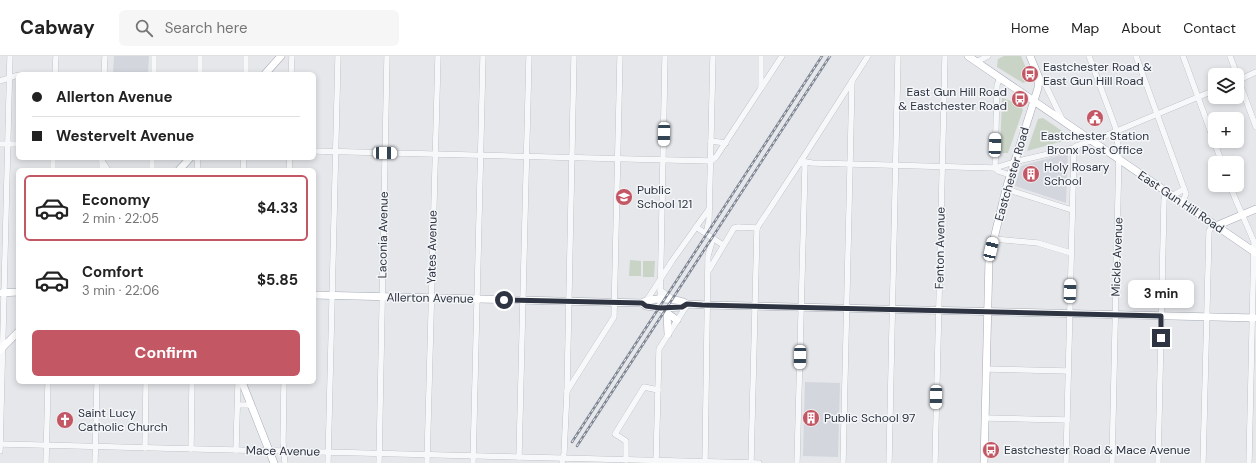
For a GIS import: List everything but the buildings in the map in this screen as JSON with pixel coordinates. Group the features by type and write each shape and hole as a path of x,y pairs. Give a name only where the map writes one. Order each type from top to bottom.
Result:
{"main road":[{"path":"266,72 281,56"},
{"name":"East Gun Hill Road","path":"968,56 1255,253"},
{"path":"1030,56 1039,78"},
{"name":"Eastchester Road","path":"984,463 989,259 1006,189 1034,102 1039,84 1039,78"},
{"path":"181,168 188,160"},
{"path":"1216,226 1256,209"},
{"path":"2,293 16,292"},
{"name":"Allerton Avenue","path":"316,295 614,302 674,300 682,301 687,304 707,305 1254,318"},
{"name":"Allerton Avenue","path":"644,301 646,306 660,308 682,307 687,304"},
{"path":"660,308 677,320"},
{"path":"667,313 668,334"},
{"path":"1,349 16,334"},
{"path":"243,384 274,463"}],"street":[{"path":"0,451 2,293 10,56"},
{"path":"55,72 56,56"},
{"path":"104,72 105,56"},
{"path":"154,56 154,72"},
{"path":"200,56 200,72"},
{"path":"246,56 246,72"},
{"path":"291,72 292,56"},
{"path":"328,463 338,56"},
{"name":"Laconia Avenue","path":"378,463 387,56"},
{"name":"Yates Avenue","path":"427,463 434,154 438,56"},
{"path":"473,463 483,56"},
{"path":"518,457 529,56"},
{"path":"563,460 567,373 574,56"},
{"path":"566,391 614,317 620,56"},
{"path":"660,308 665,56"},
{"path":"706,234 710,207 713,56"},
{"path":"761,56 761,87"},
{"path":"316,151 711,161 716,157 726,143 782,56"},
{"path":"751,463 756,228 868,56"},
{"path":"889,463 898,56"},
{"name":"Fenton Avenue","path":"935,463 945,56"},
{"path":"976,62 988,56"},
{"name":"Mickle Avenue","path":"1089,56 1116,131 1119,160 1112,463"},
{"path":"1136,56 1186,194 1182,203"},
{"path":"1183,56 1219,156"},
{"path":"1230,56 1234,68"},
{"path":"761,66 773,69"},
{"path":"1244,76 1256,72"},
{"path":"0,81 16,75"},
{"path":"995,168 997,85 1000,78"},
{"path":"1039,78 1046,86 1063,121"},
{"path":"843,463 852,81"},
{"path":"801,161 812,163 995,168 1074,148 1208,93"},
{"path":"1244,96 1256,127"},
{"path":"711,142 726,143"},
{"path":"0,144 16,144"},
{"path":"1066,463 1074,148"},
{"path":"797,463 805,169 805,166 801,161"},
{"path":"995,168 998,171 1010,175"},
{"path":"1006,189 1072,210"},
{"path":"1172,196 1184,189"},
{"path":"1158,463 1165,191"},
{"path":"1233,192 1254,242 1255,253 1249,463"},
{"path":"644,301 710,207"},
{"path":"1203,463 1209,231 1211,228 1216,226"},
{"path":"696,227 723,245"},
{"path":"708,270 734,228 756,228"},
{"path":"705,462 708,256 713,238"},
{"path":"994,239 1038,243 1071,253"},
{"path":"661,261 672,261"},
{"path":"660,290 674,300"},
{"path":"656,462 659,349 687,304"},
{"path":"986,369 1068,371"},
{"path":"567,373 578,374"},
{"path":"46,463 48,384"},
{"path":"95,463 97,384"},
{"path":"145,448 146,384"},
{"path":"191,449 192,384"},
{"path":"236,450 238,384"},
{"path":"284,384 284,463"},
{"path":"626,460 626,441 615,434 644,387 658,390"},
{"path":"238,406 251,405"},
{"path":"985,418 1066,420"},
{"name":"Mace Avenue","path":"0,444 518,457 563,460 759,463"}],"shaded area":[{"path":"114,56 149,56 148,72 113,72"},
{"path":"1068,153 1066,203 1015,186 1021,166"},
{"path":"805,382 840,383 838,457 803,456"}],"green space":[{"path":"1004,56 1021,56 1031,80 1023,83 997,67 998,59"},
{"path":"1002,98 1020,104 1023,110 1008,153 1000,153"},
{"path":"1043,118 1068,135 1067,140 1027,151 1038,119"},
{"path":"630,260 641,261 641,276 629,276"},
{"path":"643,261 655,261 654,277 643,277"}],"railway":[{"path":"572,442 822,56"},
{"path":"577,446 830,56"}],"place":[{"name":"Eastchester Road & East Gun Hill Road","path":"1030,74"},
{"name":"East Gun Hill Road & Eastchester Road","path":"1020,99"},
{"name":"Eastchester Station Bronx Post Office","path":"1095,118"},
{"name":"Holy Rosary School","path":"1031,174"},
{"name":"Public School 121","path":"624,197"},
{"name":"Public School 97","path":"811,418"},
{"name":"Saint Lucy Catholic Church","path":"65,420"},
{"name":"Eastchester Road & Mace Avenue","path":"991,450"}],"route":[{"path":"504,300 642,303 646,306 660,308 682,307 687,304 1161,316 1161,338"}]}
